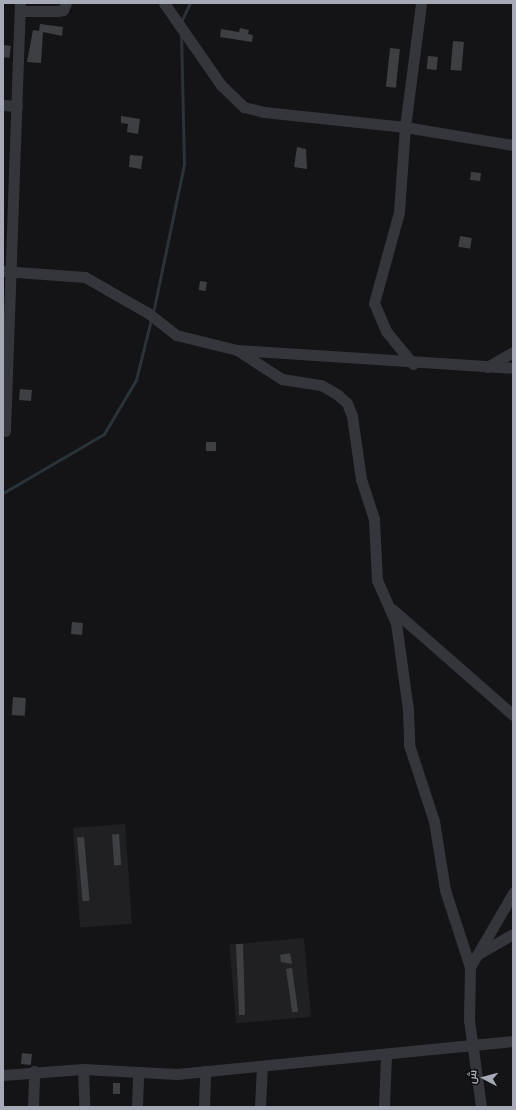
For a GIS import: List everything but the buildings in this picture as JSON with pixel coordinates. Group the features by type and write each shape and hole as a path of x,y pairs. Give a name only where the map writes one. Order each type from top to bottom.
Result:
{"street":[{"path":"5,431 7,272 17,106 20,7 57,11 63,10 66,3"},
{"path":"164,3 221,85 244,106 264,112 405,127 513,145"},
{"path":"413,364 386,331 374,303 399,212 405,127 421,3"},
{"path":"3,105 17,106"},
{"path":"7,272 85,277 148,313 176,335 237,350 413,364 513,368"},
{"path":"237,350 282,379 321,385 347,403 352,416 361,479 374,519 377,580 392,608 406,693 409,745 434,820 445,890 470,967 469,1020 480,1107"},
{"path":"487,367 513,352"},
{"path":"392,608 513,715"},
{"path":"470,967 513,893"},
{"path":"477,955 513,934"},
{"path":"3,1075 34,1071 83,1069 138,1073 205,1071 386,1055 513,1041"},
{"path":"384,1107 386,1055"},
{"path":"260,1107 262,1066"},
{"path":"83,1069 84,1107"},
{"path":"33,1107 34,1071"},
{"path":"204,1107 205,1071"},
{"path":"137,1107 138,1073"}],"shaded area":[{"path":"125,824 132,924 80,927 73,828"},
{"path":"304,938 311,1017 236,1023 229,945"}],"waterway":[{"path":"181,22 190,3"},
{"path":"153,313 184,164 181,35"},
{"path":"3,493 104,434 136,380 151,320"}]}
